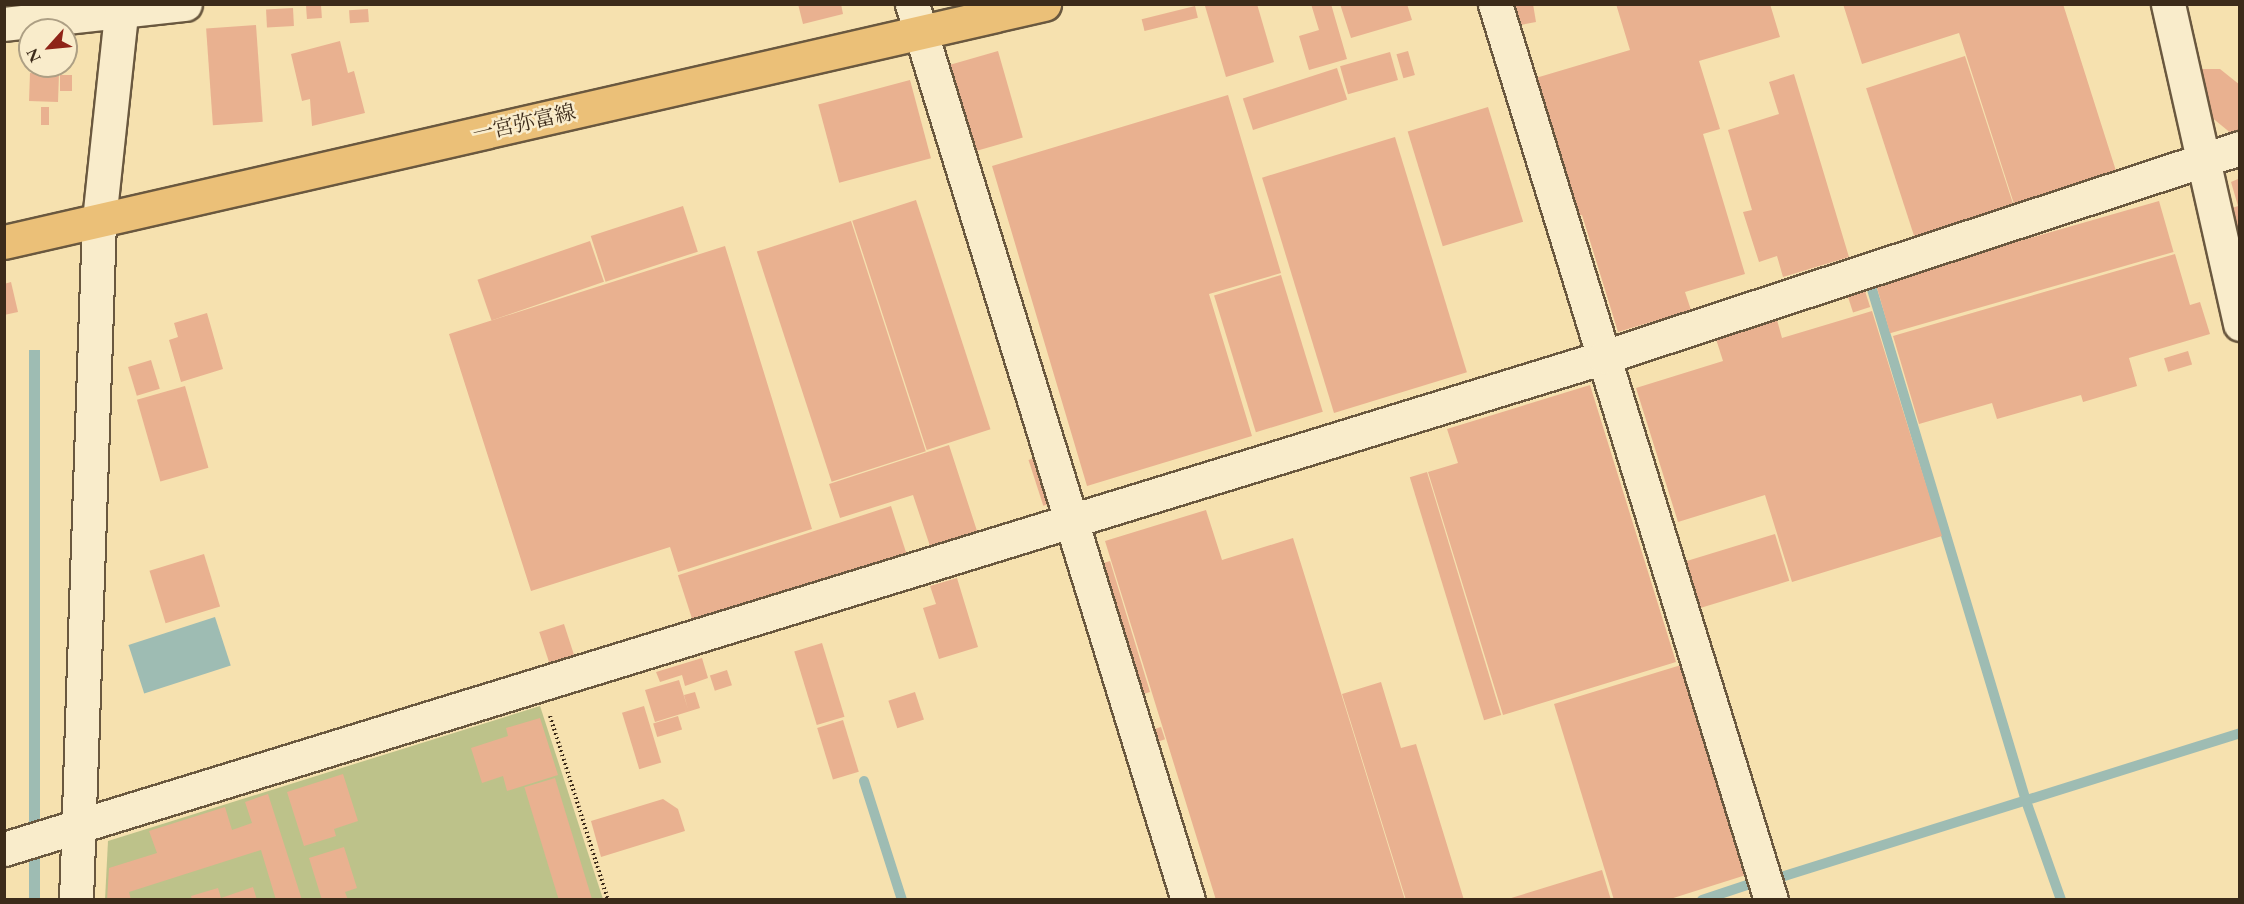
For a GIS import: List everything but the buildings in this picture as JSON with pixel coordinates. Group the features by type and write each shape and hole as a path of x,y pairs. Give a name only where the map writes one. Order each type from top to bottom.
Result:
{"main road":[{"name":"一宮弥富線","path":"4,242 915,19 1044,4"}],"street":[{"path":"4,24 75,10 185,4"},
{"path":"1495,4 1771,900"},
{"path":"2168,4 2240,324"},
{"path":"76,900 99,220 122,8"},
{"path":"915,19 1188,900"},
{"path":"15,846 80,829 1604,357 2240,148"}],"path":[{"path":"541,687 608,900"}],"green space":[{"path":"540,706 603,899 105,900 108,841"}],"water":[{"path":"29,350 40,350 40,900 29,900"},
{"path":"215,617 231,666 144,694 128,645"}],"waterway":[{"path":"1871,286 2026,801 2061,900"},
{"path":"1778,878 2240,733"},
{"path":"864,781 902,900"},
{"path":"1702,900 1756,882"}]}
